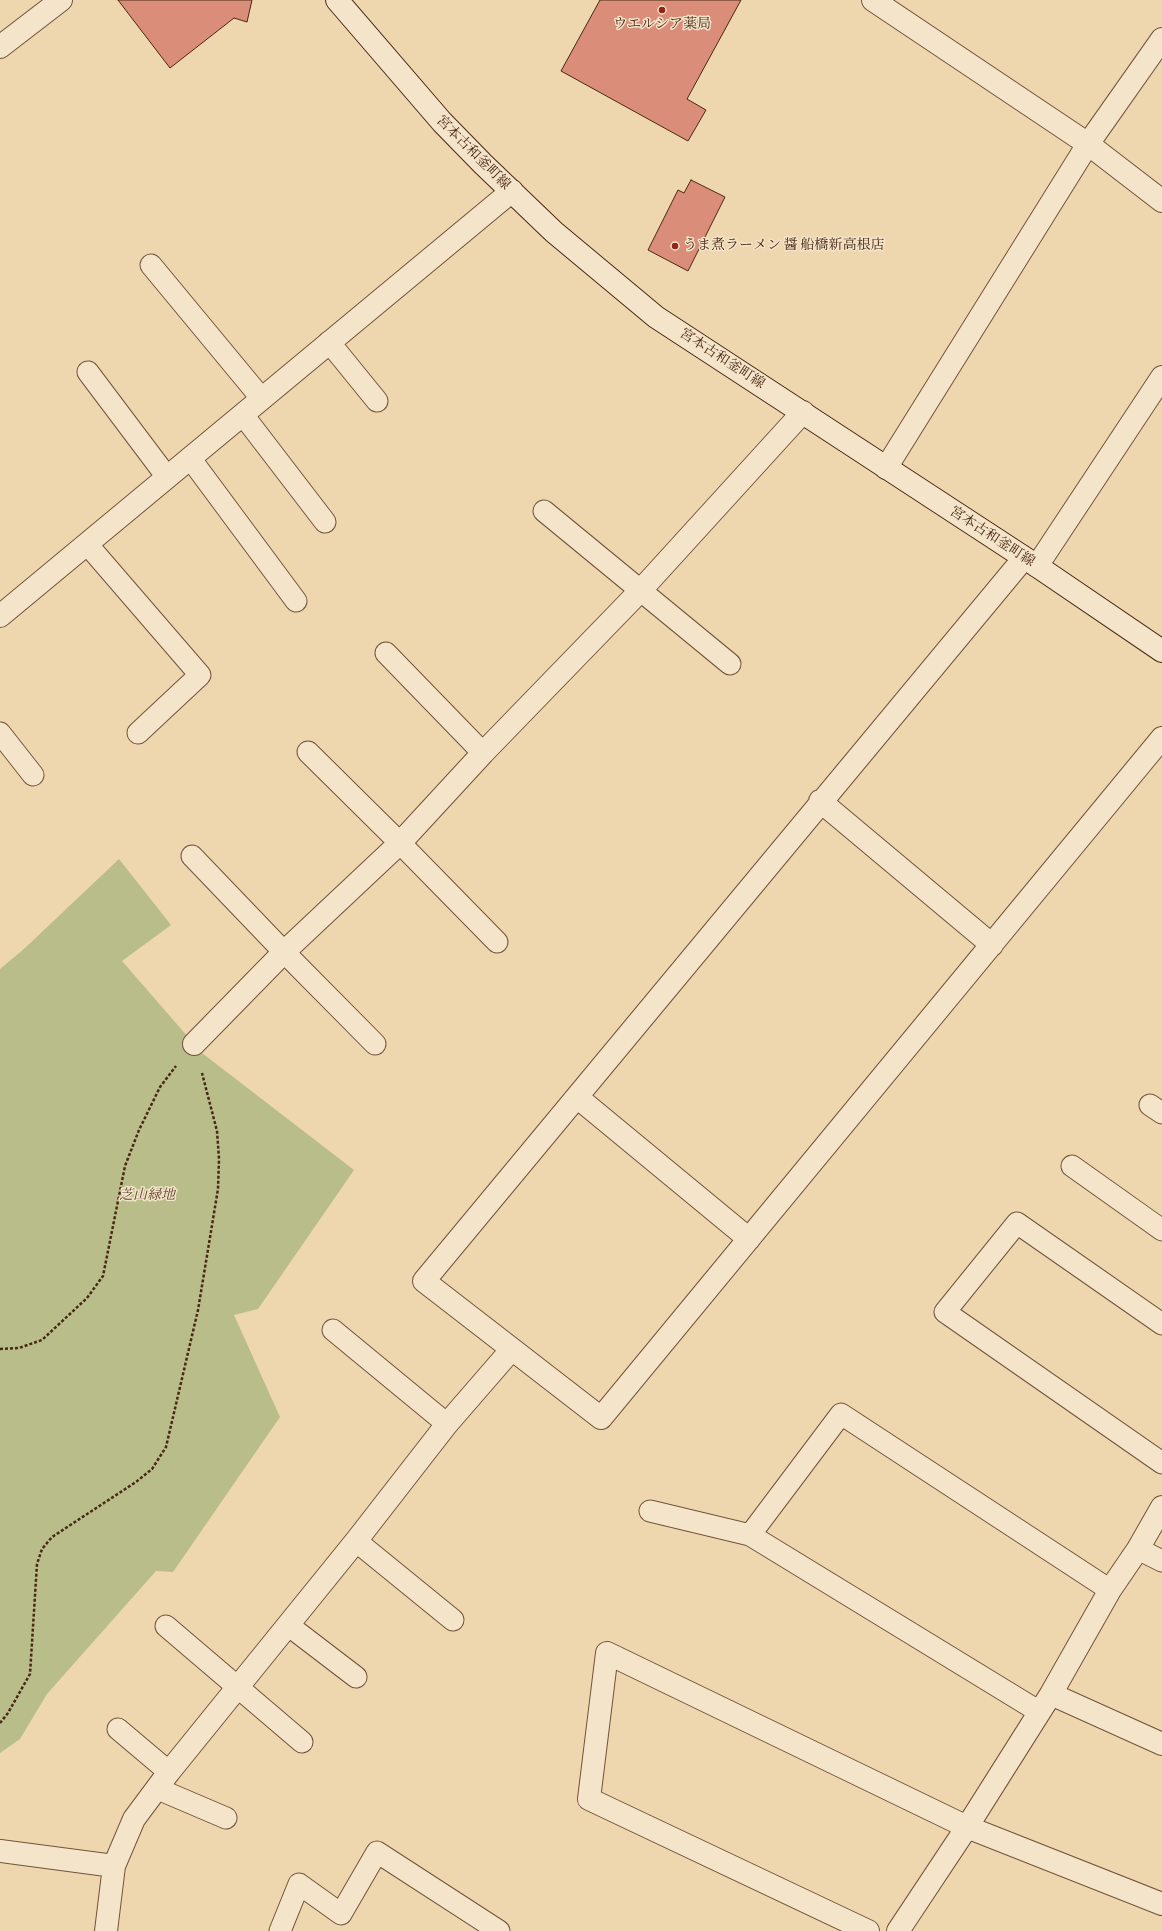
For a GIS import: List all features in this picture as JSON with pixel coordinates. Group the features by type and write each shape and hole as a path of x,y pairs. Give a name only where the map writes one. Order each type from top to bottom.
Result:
{"street":[{"path":"0,47 61,0"},
{"name":"宮本古和釜町線","path":"337,0 442,122 512,192 554,232 656,317 803,412 1162,651"},
{"path":"873,0 1088,144 1162,201"},
{"path":"886,468 1088,144 1162,39"},
{"path":"0,616 512,192"},
{"path":"1162,377 1030,562 820,801 578,1097 424,1281 601,1418 1162,738"},
{"path":"194,1044 284,952 400,843 483,753 640,591 803,412"},
{"path":"820,801 992,945"},
{"path":"578,1097 749,1239"},
{"path":"106,1931 114,1866 134,1819 237,1687 356,1541 447,1424 512,1349"},
{"path":"898,1931 967,1827 1045,1702 1110,1590 1138,1549 1162,1506"},
{"path":"868,1931 589,1799 607,1653 967,1827 1162,1904"},
{"path":"1045,1702 1162,1744"},
{"path":"0,1851 114,1866"}],"lane":[{"path":"151,265 262,399"},
{"path":"329,342 377,401"},
{"path":"88,372 167,477"},
{"path":"243,415 325,522"},
{"path":"190,458 296,601"},
{"path":"544,511 730,664"},
{"path":"87,544 200,676 138,733"},
{"path":"386,653 483,753"},
{"path":"0,733 33,775"},
{"path":"308,752 497,942"},
{"path":"192,856 375,1044"},
{"path":"1072,1166 1162,1230"},
{"path":"1162,1324 1017,1223 945,1312 1162,1463"},
{"path":"333,1330 447,1424"},
{"path":"750,1535 841,1414 1110,1590"},
{"path":"650,1511 750,1535 1045,1702"},
{"path":"356,1541 453,1620"},
{"path":"1138,1549 1162,1560"},
{"path":"288,1625 356,1677"},
{"path":"166,1626 302,1742"},
{"path":"118,1729 164,1780 226,1818"},
{"path":"280,1931 299,1884 341,1914 377,1852 499,1931"}],"path":[{"path":"0,1349 19,1348 42,1340 87,1298 103,1276 125,1166 139,1130 160,1087 194,1044"},
{"path":"0,1723 8,1714 30,1674 37,1564 42,1549 52,1537 136,1482 152,1469 166,1447 198,1310 218,1189 219,1159 217,1131 194,1044"}],"green space":[{"name":"芝山緑地","path":"119,859 171,925 122,961 202,1053 354,1170 258,1309 234,1315 280,1417 173,1572 156,1571 47,1694 20,1739 0,1753 0,969 25,948"}],"building":[{"path":"118,0 252,0 247,22 234,18 170,68"},
{"path":"600,0 741,0 687,99 706,110 688,141 561,71"},
{"path":"691,180 725,197 688,271 648,250 678,190 684,193"}],"place":[{"name":"ウエルシア薬局","path":"662,10"},
{"name":"うま煮ラーメン 醤 船橋新高根店","path":"675,246"}]}
